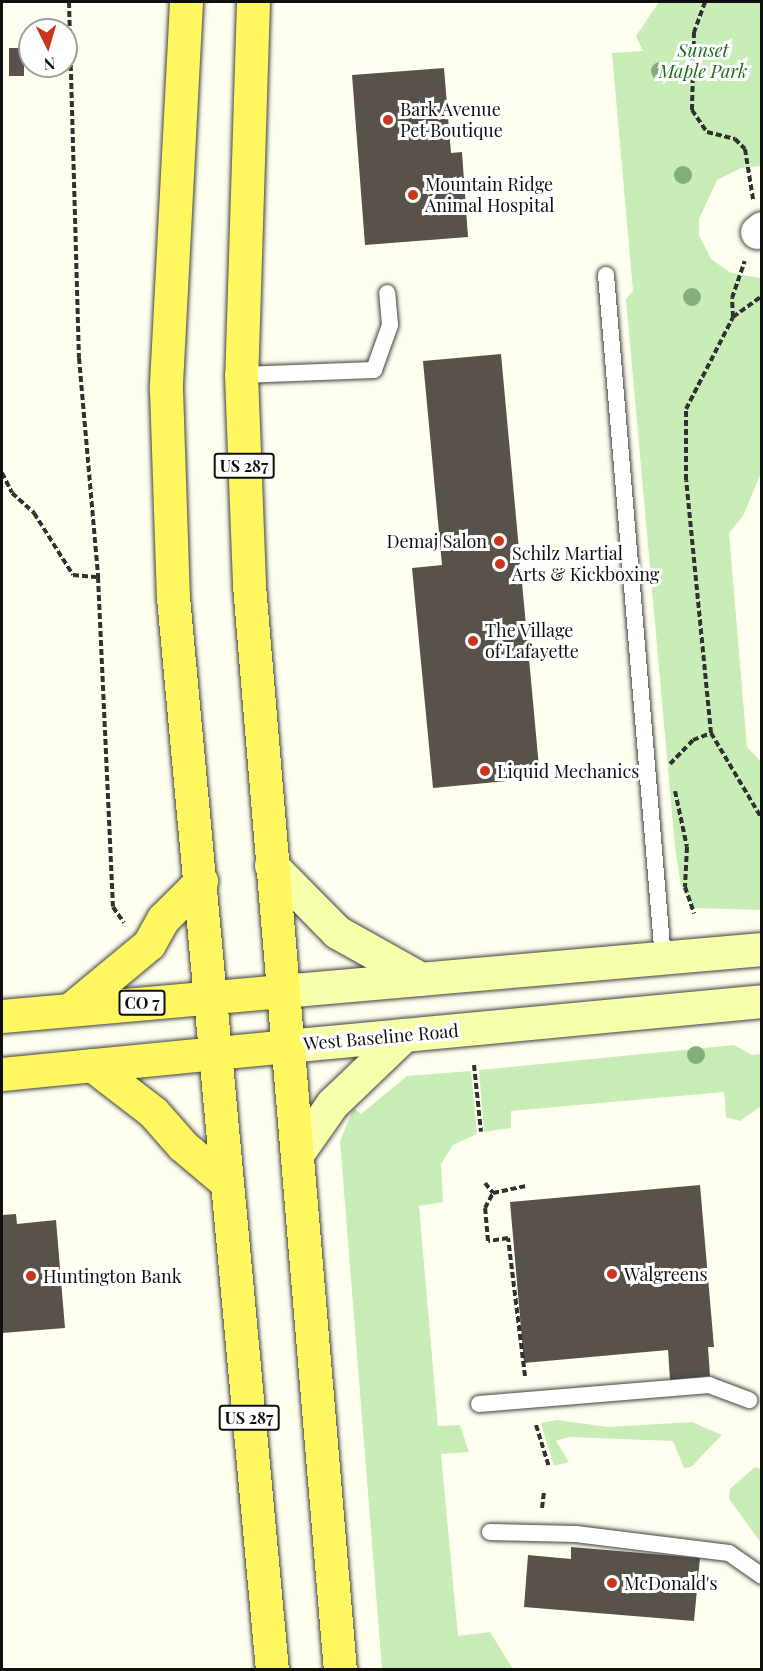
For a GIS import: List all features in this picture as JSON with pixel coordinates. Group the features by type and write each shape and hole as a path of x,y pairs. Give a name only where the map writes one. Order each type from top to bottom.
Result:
{"main road":[{"name":"US 287","path":"186,2 166,389 173,597 218,1052 227,1183 272,1670"},
{"name":"US 287","path":"253,2 241,375 254,684 297,1154 340,1670"},
{"path":"271,865 338,932 421,979"},
{"path":"72,1008 144,949 163,919 201,881"},
{"path":"282,991 762,949"},
{"name":"CO 7","path":"2,1016 282,991"},
{"name":"West Baseline Road","path":"2,1074 762,1001"},
{"path":"297,1154 332,1104 404,1035"},
{"path":"92,1065 153,1112 183,1146 227,1183"}],"lane":[{"path":"606,275 663,958"},
{"path":"241,375 374,370 390,325 387,293"},
{"path":"479,1404 709,1385 749,1400"},
{"path":"489,1532 576,1534 729,1553 762,1576"}],"path":[{"path":"69,2 79,358 98,577 113,907 128,929"},
{"path":"705,2 694,32 690,79 692,110 707,132 735,139 745,149 759,230 737,280 733,317 686,409 686,480 711,733 762,819"},
{"path":"733,317 762,296"},
{"path":"2,473 12,493 34,513 73,575 98,577"},
{"path":"646,767 673,764 693,740 711,733"},
{"path":"673,764 674,774"},
{"path":"675,784 687,847 685,887 694,914"},
{"path":"474,1065 481,1132"},
{"path":"485,1183 493,1193"},
{"path":"525,1186 493,1193 485,1208 488,1241 508,1238 525,1378"},
{"path":"536,1425 549,1467"},
{"path":"542,1508 544,1491"}],"green space":[{"name":"Sunset Maple Park","path":"659,2 761,2 761,166 741,168 717,180 699,219 699,235 711,259 731,273 761,278 761,473 743,516 729,533 747,747 761,762 761,910 693,908 681,887 675,847 626,299 633,291 612,53 643,51 636,36"},
{"path":"734,1045 752,1055 761,1054 761,1106 740,1121 726,1117 724,1092 511,1111 511,1128 484,1132 479,1070"},
{"path":"471,1071 477,1134 453,1145 441,1164 443,1202 419,1206 438,1426 460,1425 469,1452 441,1454 458,1636 490,1632 513,1669 382,1669 340,1141 354,1108 361,1114 407,1076"},
{"path":"557,1420 608,1427 692,1422 722,1435 691,1467 684,1468 673,1441 569,1437 556,1441 569,1462 554,1466 541,1423"},
{"path":"755,1467 761,1469 761,1543 729,1499 730,1489"}],"building":[{"path":"9,48 18,48 18,76 9,76"},
{"name":"Mountain Ridge Animal Hospital","path":"444,68 451,153 462,152 468,237 365,245 352,75"},
{"name":"The Village of Lafayette","path":"501,354 540,778 433,788 412,568 442,565 423,361"},
{"name":"Walgreens","path":"700,1185 714,1347 708,1347 710,1376 670,1380 668,1350 524,1363 510,1202"},
{"name":"Huntington Bank","path":"16,1214 17,1224 56,1220 65,1328 2,1333 2,1215"},
{"name":"McDonald's","path":"571,1547 700,1558 694,1621 524,1607 528,1555 571,1559"}],"place":[{"name":"Bark Avenue Pet Boutique","path":"388,120"},
{"name":"Mountain Ridge Animal Hospital","path":"413,195"},
{"name":"Demaj Salon","path":"499,541"},
{"name":"Schilz Martial Arts & Kickboxing","path":"500,564"},
{"name":"The Village of Lafayette","path":"473,641"},
{"name":"Liquid Mechanics","path":"485,771"},
{"name":"Walgreens","path":"612,1274"},
{"name":"Huntington Bank","path":"31,1276"},
{"name":"McDonald's","path":"612,1583"}]}
